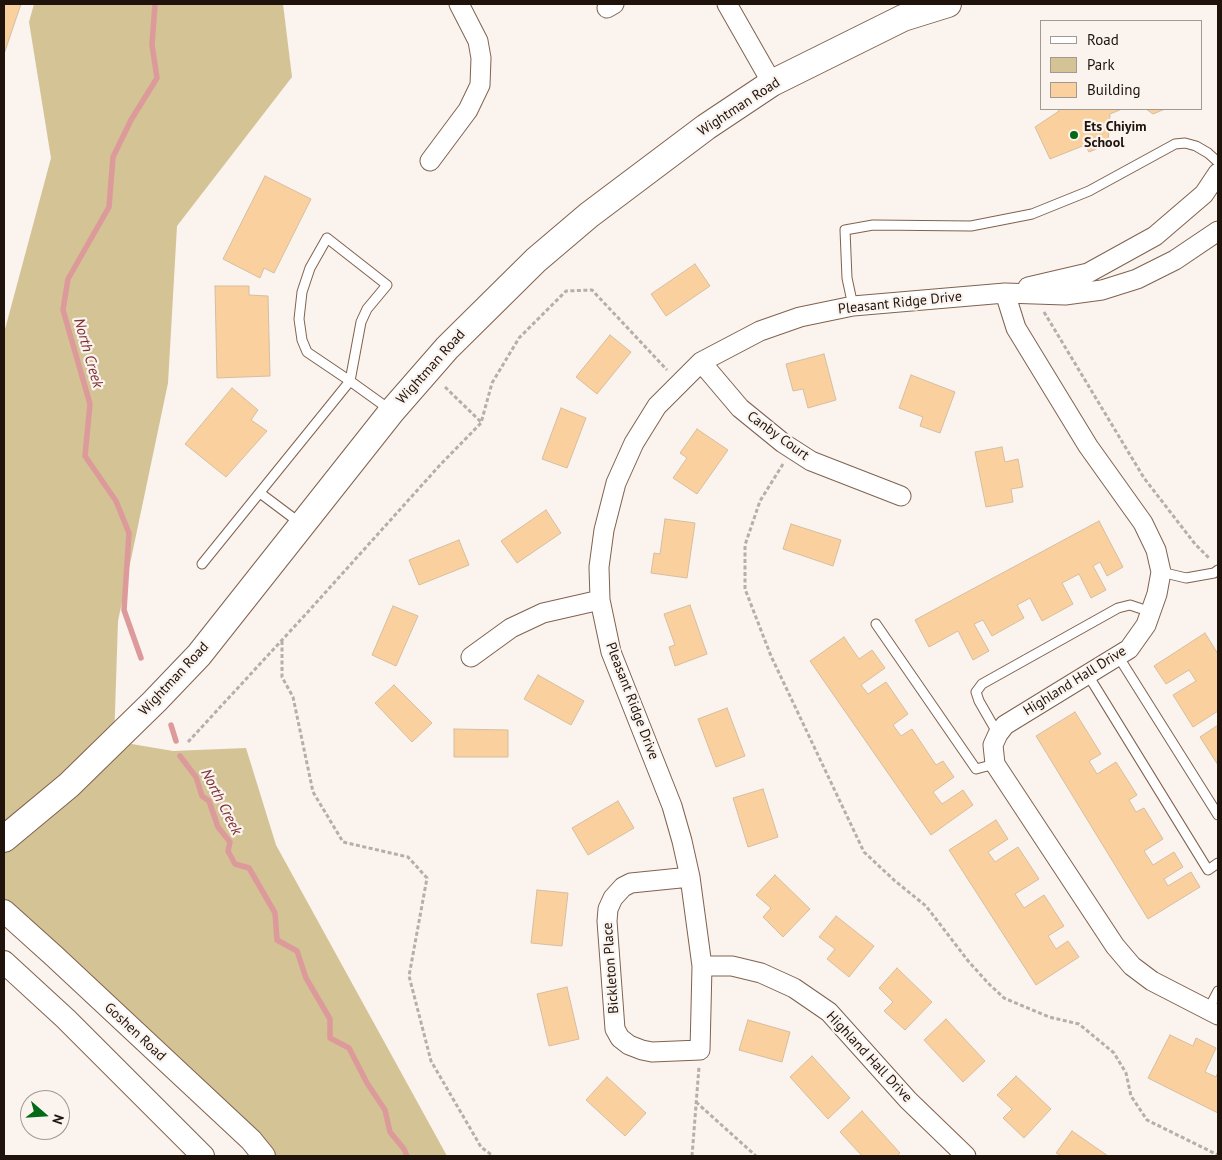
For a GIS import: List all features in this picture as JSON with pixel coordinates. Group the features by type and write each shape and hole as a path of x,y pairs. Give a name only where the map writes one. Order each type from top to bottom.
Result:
{"main road":[{"name":"Wightman Road","path":"4,839 69,785 199,655 392,411 447,348 536,260 589,216 694,137 772,83 903,18 948,4"}],"street":[{"path":"430,161 468,110 480,86 481,58 478,41 460,4"},
{"path":"727,4 772,83"},
{"name":"Pleasant Ridge Drive","path":"1005,293 1088,273 1155,236 1204,194 1218,173"},
{"name":"Pleasant Ridge Drive","path":"700,1050 702,966 690,877 672,806 611,652 600,600 599,567 604,530 616,483 634,443 657,406 701,362 760,331 800,317 853,306 1005,293 1065,296 1102,290 1137,279 1175,260 1218,231"},
{"name":"Highland Hall Drive","path":"998,734 1005,725 1129,648 1146,625 1157,594 1161,572 1156,550 1143,523 1088,446 1016,328 1005,293"},
{"name":"Canby Court","path":"701,362 740,408 792,449 811,460 901,496"},
{"path":"471,657 511,628 543,613 600,600"},
{"path":"998,734 993,745 995,764 1114,946 1132,966 1152,981 1213,1012"},
{"name":"Bickleton Place","path":"690,877 640,882 623,886 613,898 608,909 607,921 615,1029 620,1038 629,1045 652,1052 700,1050"},
{"name":"Goshen Road","path":"4,911 230,1121 264,1156"},
{"path":"4,962 66,1019 202,1156"},
{"name":"Highland Hall Drive","path":"702,966 732,966 761,973 794,988 829,1012 908,1100 966,1156"}],"lane":[{"path":"853,306 847,278 845,230 873,225 971,226 1032,214 1089,191 1175,144 1185,143 1196,146 1218,162"},
{"path":"202,564 350,381 361,322 367,309 387,285 328,238 310,268 302,292 299,319 302,340 307,352 350,381 392,411"},
{"path":"260,493 302,525"},
{"path":"1161,572 1186,578 1214,573 1218,570"},
{"path":"998,734 979,701 976,692 982,684 1118,608 1130,604 1151,612"},
{"path":"876,624 976,769 995,764"},
{"path":"1118,656 1218,815"},
{"path":"1088,675 1208,870 1218,863"},
{"path":"1213,1012 1218,991"}],"path":[{"path":"188,742 440,465 481,423 492,383 518,338 566,292 592,290 680,383"},
{"path":"1033,294 1144,478 1195,544 1212,562"},
{"path":"445,387 481,423"},
{"path":"792,449 760,501 745,545 745,589 772,656 864,852 895,881 926,906 969,962 1004,998 1049,1017 1079,1024 1114,1053 1126,1073 1131,1096 1147,1120 1218,1155"},
{"path":"282,640 282,677 294,697 313,792 343,842 408,857 427,878 409,976 431,1061 481,1147 493,1156"},
{"path":"692,1156 700,1050"},
{"path":"696,1102 756,1156"}],"green space":[{"path":"34,4 283,4 292,77 177,226 168,383 118,621 114,741 173,751 246,748 276,845 447,1156 264,1156 4,911 4,333 51,158 29,22"}],"building":[{"path":"4,4 21,4 4,54"},
{"name":"Ets Chiyim School","path":"1120,110 1110,114 1108,144 1089,152 1085,145 1050,159 1035,127 1059,111"},
{"name":"Ets Chiyim School","path":"1147,110 1163,110 1153,114"},
{"path":"265,176 311,199 274,273 264,268 260,278 223,259"},
{"path":"695,264 710,286 666,316 651,294"},
{"path":"215,286 249,286 249,295 268,296 270,376 217,378"},
{"path":"610,335 631,352 597,394 576,377"},
{"path":"824,354 836,400 808,408 803,389 793,391 786,364"},
{"path":"911,375 955,392 940,433 920,426 923,417 899,408"},
{"path":"232,388 258,410 251,420 267,431 226,477 185,444"},
{"path":"561,408 586,418 567,468 542,459"},
{"path":"697,429 728,450 697,494 673,478 687,458 680,453"},
{"path":"1002,447 1005,462 1018,459 1023,487 1011,489 1013,502 986,507 975,452"},
{"path":"546,510 561,533 517,563 501,541"},
{"path":"665,519 695,523 687,578 651,573 654,553 660,554"},
{"path":"1099,521 1123,567 1107,576 1100,562 1093,566 1106,590 1091,598 1079,574 1062,583 1073,604 1042,621 1030,598 1017,605 1024,618 992,636 983,620 974,624 989,651 973,660 958,631 929,647 915,620"},
{"path":"791,524 841,540 833,566 783,549"},
{"path":"459,540 469,565 419,585 409,560"},
{"path":"690,605 707,654 675,666 669,647 675,645 664,614"},
{"path":"393,606 418,616 396,666 372,655"},
{"path":"1205,633 1218,654 1218,711 1193,727 1173,695 1196,681 1189,670 1166,684 1154,666"},
{"path":"844,637 859,659 872,650 885,668 861,685 868,694 886,682 908,714 893,725 901,736 912,729 936,765 943,761 954,777 933,792 942,804 963,790 973,805 931,835 810,661"},
{"path":"538,675 584,701 571,725 524,699"},
{"path":"394,685 432,723 412,742 375,703"},
{"path":"727,708 745,756 716,767 698,719"},
{"path":"1075,712 1101,754 1089,761 1097,774 1116,762 1137,795 1129,800 1136,812 1144,808 1163,839 1144,851 1153,865 1174,852 1183,867 1164,879 1168,886 1191,872 1200,887 1148,919 1036,736"},
{"path":"1218,725 1218,765 1200,737"},
{"path":"454,729 508,730 508,757 454,757"},
{"path":"763,789 778,837 748,847 733,798"},
{"path":"618,801 634,828 588,855 572,828"},
{"path":"996,820 1008,839 988,852 995,862 1018,847 1039,879 1015,894 1024,908 1044,895 1064,926 1048,936 1056,949 1068,941 1079,957 1036,985 949,850"},
{"path":"775,875 810,909 783,937 763,917 771,908 756,895"},
{"path":"537,890 568,893 562,946 531,943"},
{"path":"836,916 874,946 849,977 827,959 835,949 819,937"},
{"path":"897,968 932,1002 905,1030 884,1011 893,1002 879,988"},
{"path":"567,987 579,1039 549,1046 537,994"},
{"path":"946,1019 985,1061 963,1082 924,1040"},
{"path":"748,1020 790,1032 782,1062 739,1050"},
{"path":"1170,1035 1193,1046 1196,1038 1216,1048 1205,1072 1216,1077 1218,1072 1218,1113 1148,1078"},
{"path":"812,1056 850,1098 828,1119 790,1077"},
{"path":"1016,1076 1051,1109 1024,1138 1003,1118 1012,1109 997,1095"},
{"path":"607,1077 646,1113 625,1136 586,1100"},
{"path":"862,1111 900,1153 897,1156 862,1156 840,1132"},
{"path":"1072,1131 1108,1156 1062,1156 1056,1153"}],"waterway":[{"name":"North Creek","path":"141,658 124,610 129,533 116,501 85,456 90,404 63,310 68,279 109,207 113,157 131,120 157,78 152,45 155,4"},
{"name":"North Creek","path":"171,725 176,741"},
{"name":"North Creek","path":"180,756 196,777 202,796 209,801 218,827 230,842 228,851 235,864 249,868 275,913 277,940 297,951 306,978 330,1019 330,1038 349,1048 367,1083 385,1110 390,1132 404,1149 407,1156"}],"place":[{"name":"Ets Chiyim School","path":"1074,135"}]}
